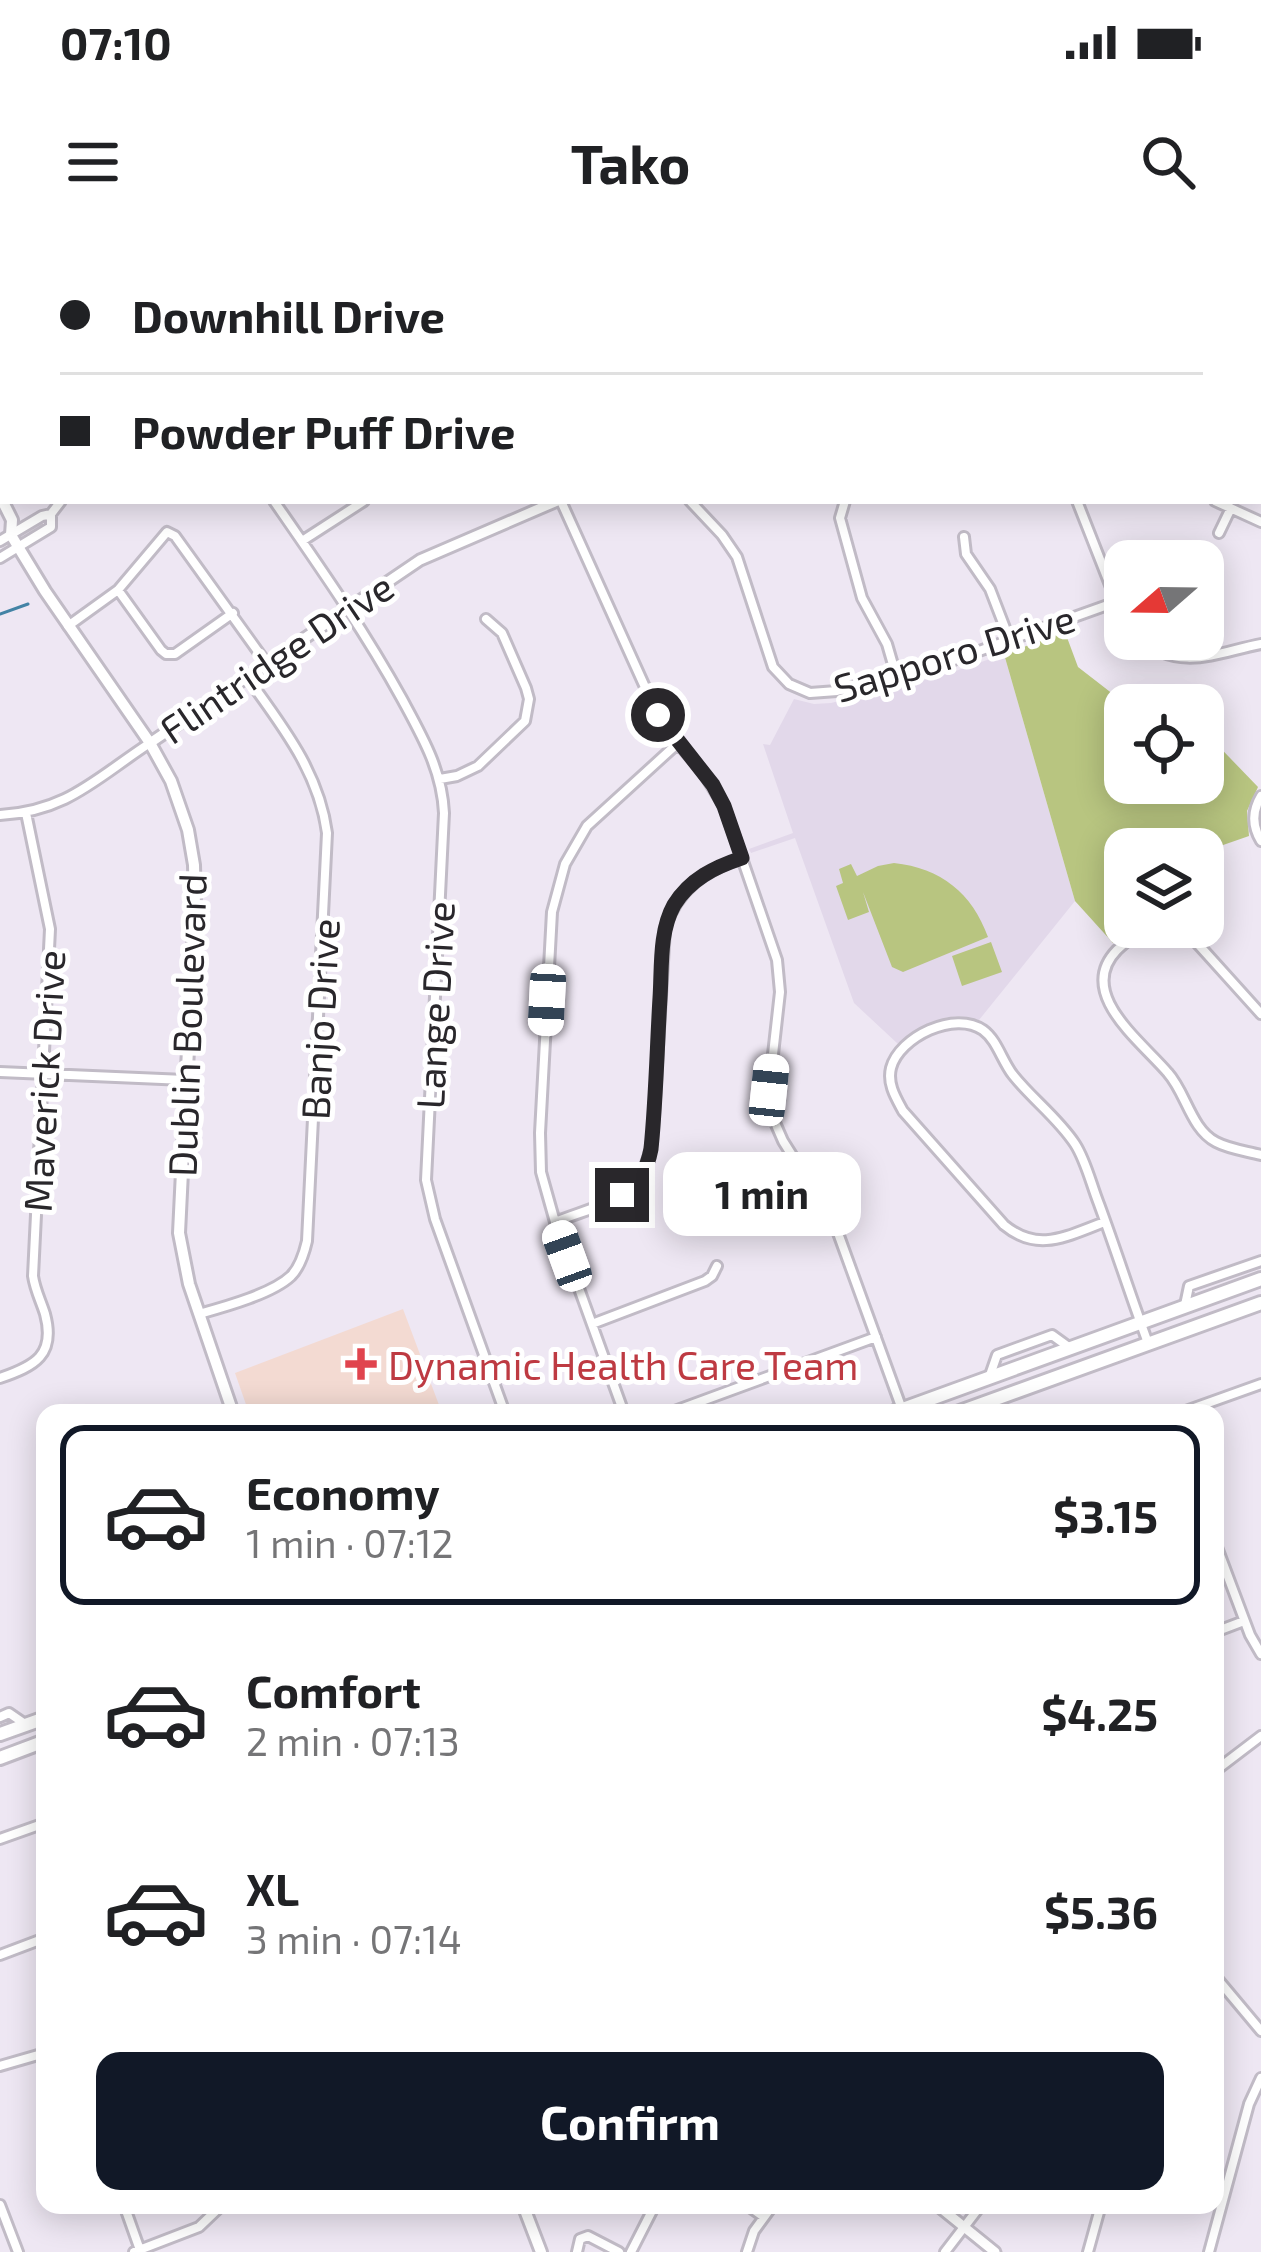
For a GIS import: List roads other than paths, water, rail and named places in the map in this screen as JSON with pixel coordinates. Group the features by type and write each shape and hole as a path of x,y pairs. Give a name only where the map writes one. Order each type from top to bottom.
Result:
{"main road":[{"name":"Dublin Boulevard","path":"4,504 12,520 4,535 19,548 150,743 178,796 188,830 195,906 179,1233 184,1267 230,1404"},
{"path":"920,1404 1261,1279"},
{"path":"982,1404 1261,1303"},
{"path":"0,1734 36,1721"},
{"path":"0,1758 36,1744"},
{"path":"527,2214 541,2252"}],"street":[{"path":"4,535 51,514 59,504"},
{"name":"Lange Drive","path":"276,504 369,641 440,779 444,813 426,1180 435,1219 502,1404"},
{"path":"302,541 359,504"},
{"name":"Flintridge Drive","path":"0,815 44,809 65,800 420,560 552,504"},
{"path":"560,504 648,696 719,797 742,858 778,970 780,992 769,1090 773,1118 834,1222 897,1404"},
{"name":"Sapporo Drive","path":"693,504 737,557 768,658 780,677 800,690 822,693 896,676 1104,606"},
{"path":"844,504 840,518 862,598 887,644 896,676"},
{"path":"1078,504 1104,571"},
{"path":"1222,504 1261,522"},
{"path":"1219,533 1231,508"},
{"path":"0,558 51,527 51,514"},
{"path":"68,626 118,590 167,532 175,536 267,664"},
{"path":"964,537 966,554 990,589 1010,640"},
{"path":"118,590 161,650 170,655 233,614"},
{"path":"440,779 478,766 519,730 528,712 526,688 502,633 486,619"},
{"path":"1224,653 1261,644"},
{"name":"Banjo Drive","path":"198,1314 289,1279 307,1241 327,833 308,769 247,677"},
{"path":"621,1404 541,1172 551,912 570,851 596,816 679,743"},
{"path":"1261,796 1254,824 1261,841"},
{"name":"Maverick Drive","path":"0,1378 51,1352 33,1276 50,929 26,813"},
{"path":"555,1222 622,1195 649,1163 665,928 677,901 697,880 742,858"},
{"path":"1121,948 1107,962 1102,980 1106,999 1173,1078 1203,1132 1217,1143 1261,1155"},
{"path":"1202,948 1261,1014"},
{"path":"1106,1222 1042,1242 1022,1239 1004,1226 903,1111 890,1077 902,1049 947,1024 970,1024 987,1033 1015,1078 1075,1144 1106,1222 1148,1344"},
{"path":"0,1072 184,1080"},
{"path":"1184,1308 1190,1286 1261,1261"},
{"path":"592,1324 705,1281 717,1266"},
{"path":"862,1298 878,1292"},
{"path":"693,1404 876,1337"},
{"path":"1205,1404 1261,1384"},
{"path":"1224,1567 1261,1654"},
{"path":"1224,1628 1244,1621"},
{"path":"0,1717 9,1713 26,1725"},
{"path":"1224,1764 1261,1736"},
{"path":"0,1839 36,1826"},
{"path":"0,1954 36,1941"},
{"path":"1224,1987 1261,2031"},
{"path":"0,2066 36,2056"},
{"path":"1224,2196 1249,2104 1261,2078"},
{"path":"0,2205 4,2227 18,2252"},
{"path":"127,2214 137,2251 199,2228 213,2214"},
{"path":"631,2252 650,2214"},
{"path":"760,2214 764,2217"},
{"path":"747,2252 766,2214"},
{"path":"948,2214 995,2252"},
{"path":"945,2252 974,2214"},
{"path":"1088,2252 1099,2214"},
{"path":"1209,2252 1219,2214"},
{"path":"577,2252 580,2239 588,2236 620,2252"}],"waterway":[{"path":"0,614 28,604"}],"place":[{"name":"Dynamic Health Care Team","path":"361,1364"}]}
